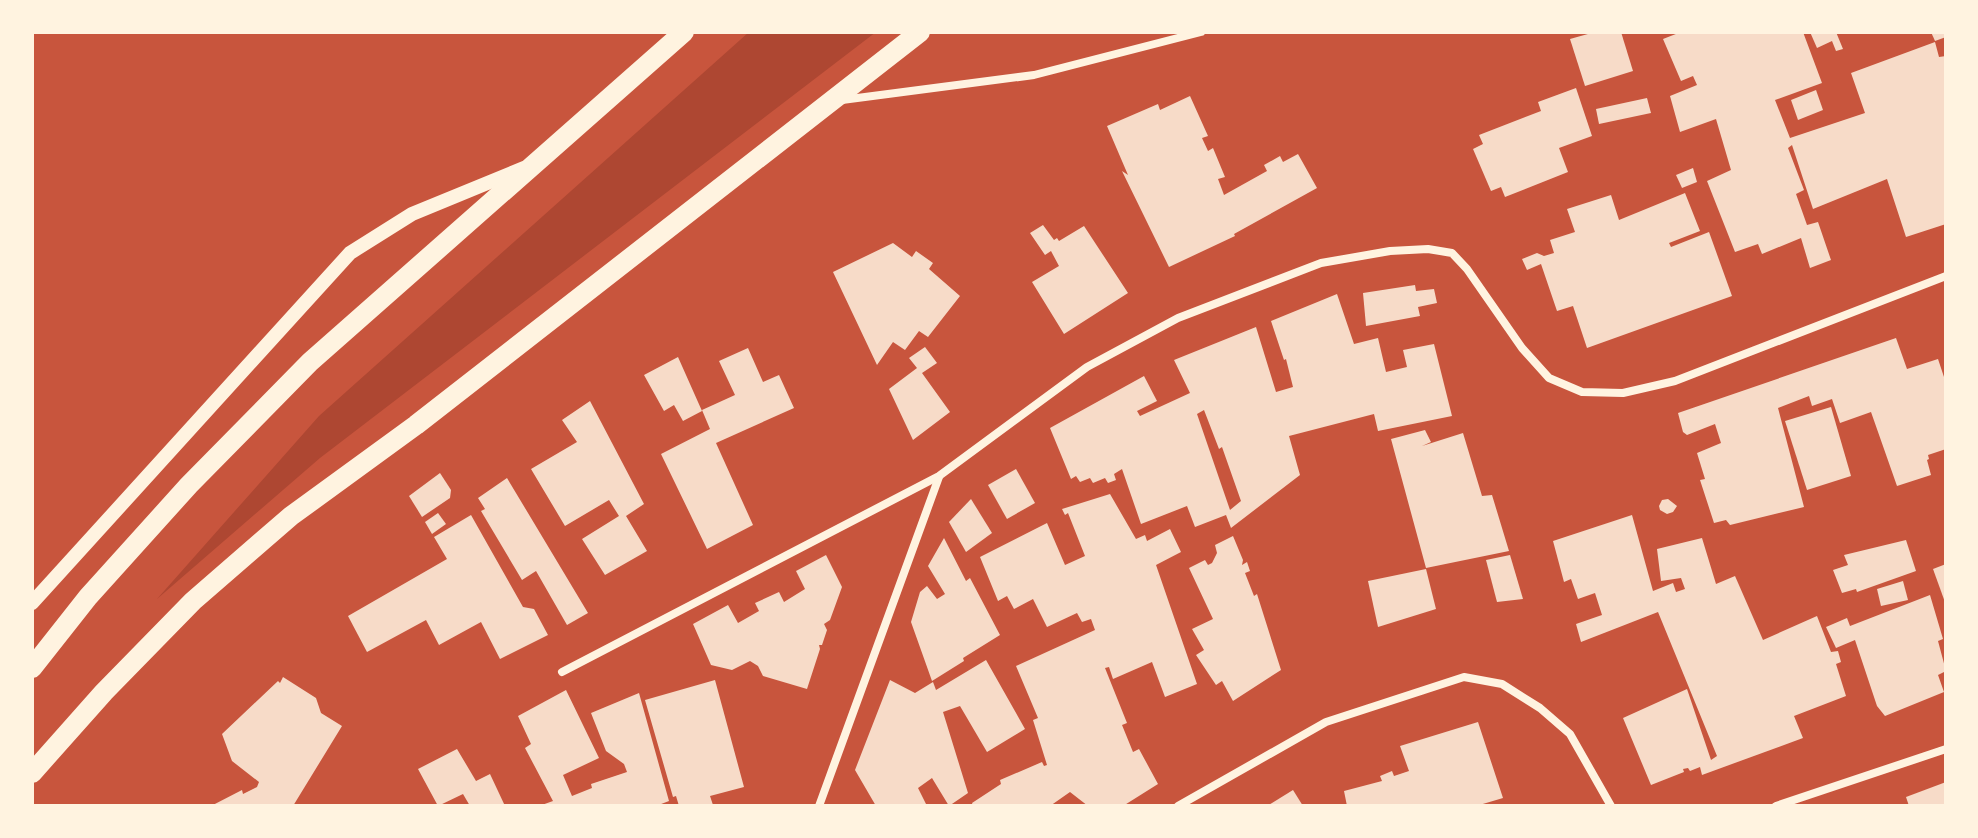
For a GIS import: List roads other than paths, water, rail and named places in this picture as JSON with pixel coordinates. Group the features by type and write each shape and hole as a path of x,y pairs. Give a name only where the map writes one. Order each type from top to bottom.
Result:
{"main road":[{"path":"32,668 88,597 189,485 299,373 531,164 684,32"},
{"path":"32,773 104,692 193,601 291,516 416,425 920,32"}],"street":[{"path":"829,101 1034,75 1201,32"},
{"path":"32,603 350,253 412,214 531,164"},
{"path":"562,672 939,476 1087,367 1178,318 1321,263 1415,249 1452,253 1467,269 1522,348 1549,378 1582,392 1623,393 1675,381 1946,276"},
{"path":"819,806 939,476"},
{"path":"1178,806 1326,722 1464,677 1502,684 1570,734 1611,806"},
{"path":"1776,806 1946,749"}]}
